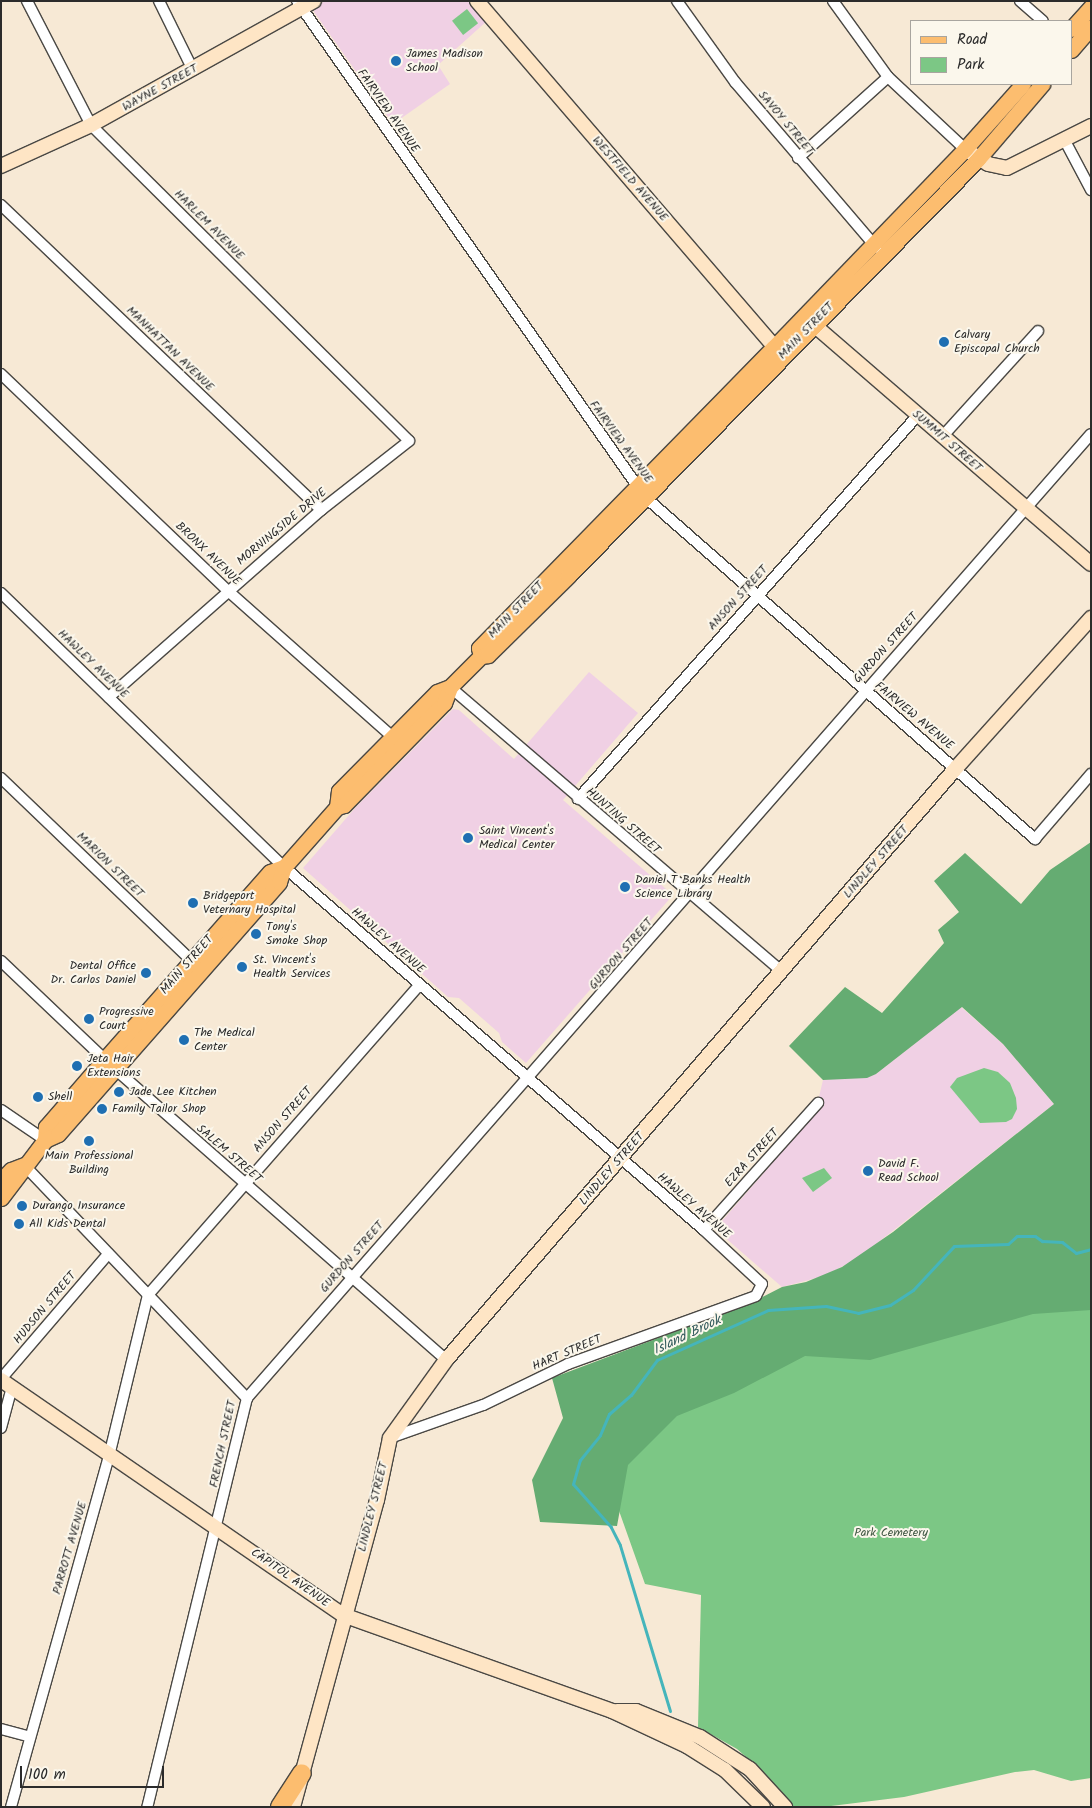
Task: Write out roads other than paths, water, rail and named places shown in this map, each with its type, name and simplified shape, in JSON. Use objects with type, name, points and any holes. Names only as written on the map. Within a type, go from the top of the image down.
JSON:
[{"type":"highway","points":[[280,1807],[302,1773]]},
{"type":"main road","name":"WAYNE STREET","points":[[1,166],[91,125],[193,70],[299,5],[314,1]]},
{"type":"main road","name":"WESTFIELD AVENUE","points":[[478,1],[778,352]]},
{"type":"main road","points":[[1072,28],[1091,6]]},
{"type":"main road","points":[[1072,47],[1091,27]]},
{"type":"main road","name":"MAIN STREET","points":[[878,249],[1022,85]]},
{"type":"main road","name":"MAIN STREET","points":[[1,1198],[19,1178],[24,1165],[45,1140],[58,1134],[110,1064],[196,965],[279,882],[284,867],[337,807],[339,791],[397,741],[437,692],[450,687],[480,656],[479,648],[563,571],[878,249],[978,159],[1041,85]]},
{"type":"main road","points":[[965,149],[978,159],[1007,168],[1091,126]]},
{"type":"main road","name":"SUMMIT STREET","points":[[808,320],[1025,510],[1091,564]]},
{"type":"main road","name":"LINDLEY STREET","points":[[293,1807],[377,1500],[390,1438],[446,1360],[956,768],[1091,618]]},
{"type":"main road","name":"MAIN STREET","points":[[1,1180],[11,1170],[24,1165]]},
{"type":"main road","name":"CAPITOL AVENUE","points":[[5,1382],[110,1452],[344,1615],[612,1711],[687,1746],[725,1770],[763,1807]]},
{"type":"main road","name":"CAPITOL AVENUE","points":[[612,1711],[636,1711],[700,1737],[750,1768],[785,1807]]},
{"type":"street","name":"HARLEM AVENUE","points":[[26,1],[91,125],[409,441]]},
{"type":"street","points":[[159,1],[193,70]]},
{"type":"street","name":"SAVOY STREET","points":[[678,1],[735,82],[798,158],[878,249]]},
{"type":"street","points":[[833,1],[888,77],[965,149]]},
{"type":"street","points":[[1020,1],[1042,20]]},
{"type":"street","name":"FAIRVIEW AVENUE","points":[[299,5],[640,492],[864,691],[956,768],[1035,839],[1091,774]]},
{"type":"street","points":[[798,158],[888,77]]},
{"type":"street","points":[[1064,139],[1091,190]]},
{"type":"street","name":"MANHATTAN AVENUE","points":[[1,205],[321,510]]},
{"type":"street","points":[[942,436],[1038,331]]},
{"type":"street","name":"BRONX AVENUE","points":[[1,374],[227,590],[397,741]]},
{"type":"street","name":"ANSON STREET","points":[[578,799],[918,415]]},
{"type":"street","name":"GURDON STREET","points":[[247,1398],[352,1276],[690,895],[864,691],[1091,434]]},
{"type":"street","name":"MORNINGSIDE DRIVE","points":[[109,697],[227,590],[321,510],[409,441]]},
{"type":"street","name":"HAWLEY AVENUE","points":[[1,593],[284,867],[704,1230],[762,1284],[756,1296]]},
{"type":"street","name":"HUNTING STREET","points":[[450,687],[781,972]]},
{"type":"street","name":"MARION STREET","points":[[1,778],[196,965]]},
{"type":"street","name":"SALEM STREET","points":[[1,961],[110,1064],[446,1360]]},
{"type":"street","name":"ANSON STREET","points":[[148,1295],[243,1183],[419,985]]},
{"type":"street","name":"EZRA STREET","points":[[704,1230],[818,1103]]},
{"type":"street","points":[[1,1110],[45,1140]]},
{"type":"street","name":"FRENCH STREET","points":[[24,1165],[247,1398],[218,1528],[147,1807]]},
{"type":"street","name":"HUDSON STREET","points":[[5,1382],[108,1254]]},
{"type":"street","name":"PARROTT AVENUE","points":[[11,1807],[110,1452],[148,1295]]},
{"type":"street","name":"HART STREET","points":[[390,1438],[483,1405],[568,1364],[756,1296]]},
{"type":"street","points":[[1,1426],[5,1382]]},
{"type":"street","points":[[1,1729],[30,1737]]},
{"type":"waterway","name":"Island Brook","points":[[670,1711],[620,1545],[611,1527],[573,1484],[580,1460],[600,1435],[609,1414],[631,1395],[657,1360],[768,1310],[826,1306],[858,1313],[890,1305],[913,1290],[954,1246],[1008,1244],[1017,1236],[1035,1236],[1042,1241],[1062,1242],[1076,1253],[1091,1249]]},
{"type":"place","name":"James Madison School","points":[[396,61]]},
{"type":"place","name":"Calvary Episcopal Church","points":[[944,342]]},
{"type":"place","name":"Saint Vincent's Medical Center","points":[[468,838]]},
{"type":"place","name":"Daniel T Banks Health Science Library","points":[[625,887]]},
{"type":"place","name":"Bridgeport Veternary Hospital","points":[[193,903]]},
{"type":"place","name":"Tony's Smoke Shop","points":[[256,934]]},
{"type":"place","name":"St. Vincent's Health Services","points":[[242,967]]},
{"type":"place","name":"Dental Office Dr. Carlos Daniel","points":[[146,973]]},
{"type":"place","name":"Progressive Court","points":[[89,1019]]},
{"type":"place","name":"The Medical Center","points":[[184,1040]]},
{"type":"place","name":"Jeta Hair Extensions","points":[[77,1066]]},
{"type":"place","name":"Jade Lee Kitchen","points":[[119,1092]]},
{"type":"place","name":"Shell","points":[[38,1097]]},
{"type":"place","name":"Family Tailor Shop","points":[[102,1109]]},
{"type":"place","name":"Main Professional Building","points":[[89,1141]]},
{"type":"place","name":"David F. Read School","points":[[868,1171]]},
{"type":"place","name":"Durango Insurance","points":[[22,1206]]},
{"type":"place","name":"All Kids Dental","points":[[19,1224]]},
{"type":"park label","name":"Park Cemetery","points":[[891,1533]]}]
